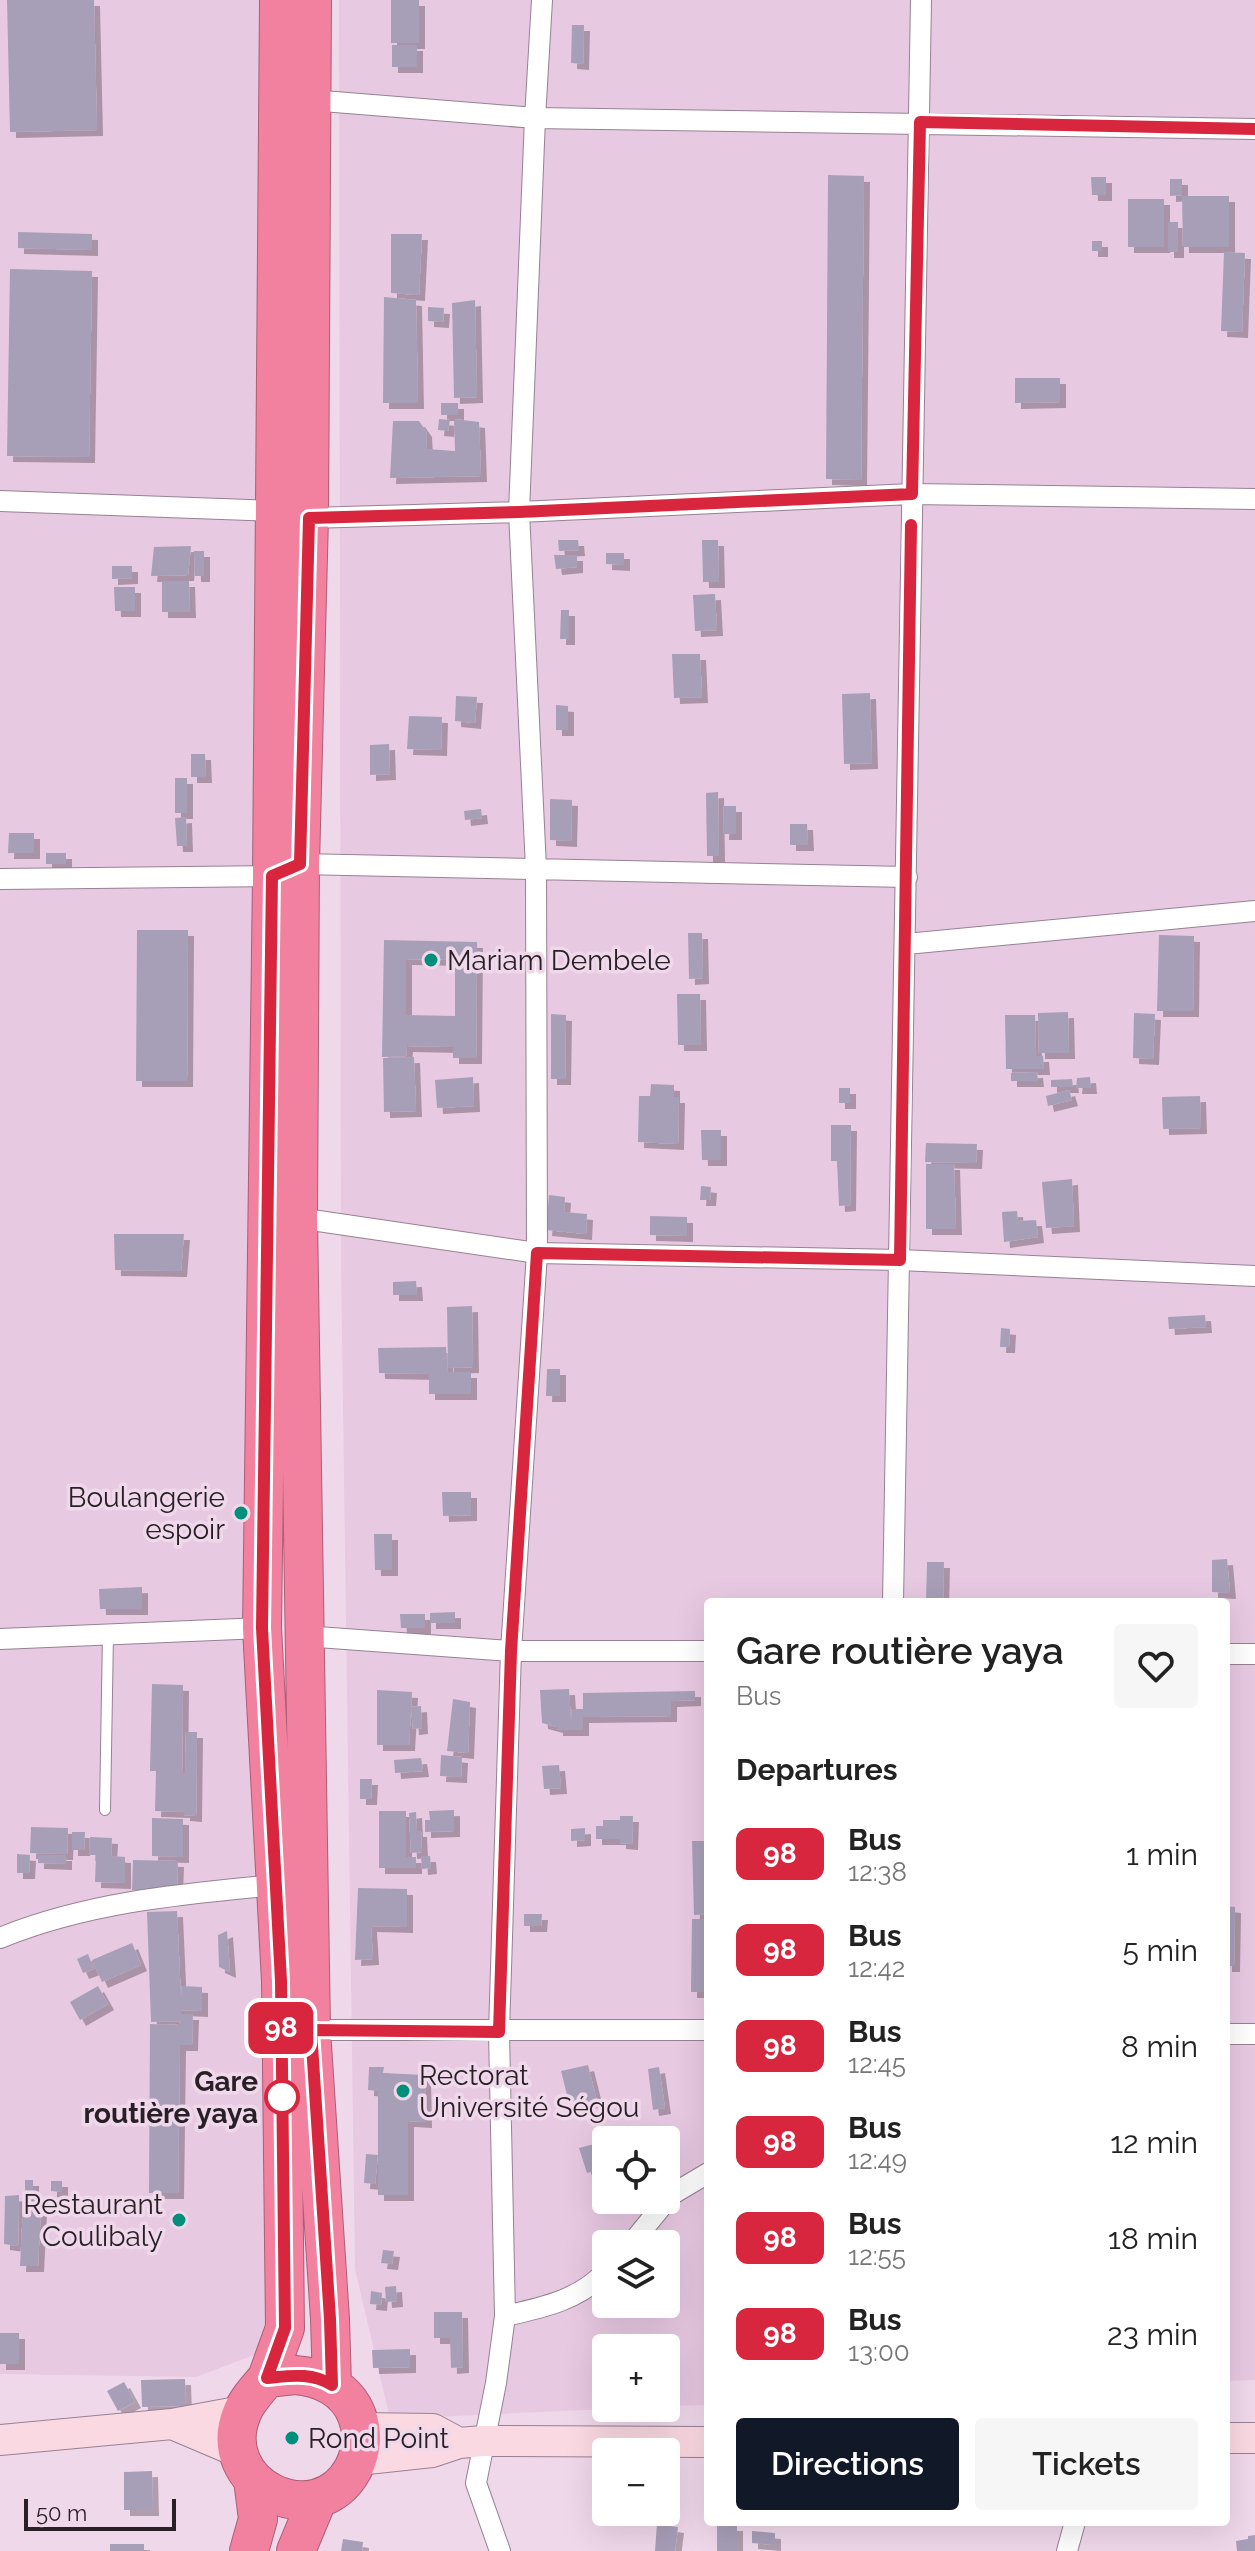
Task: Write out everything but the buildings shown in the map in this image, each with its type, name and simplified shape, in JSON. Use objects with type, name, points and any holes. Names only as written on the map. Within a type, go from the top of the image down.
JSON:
[{"type":"highway","points":[[279,0],[291,514]]},
{"type":"highway","points":[[249,2551],[258,2519],[236,2431],[242,2411],[267,2378],[285,2328],[281,1981],[262,1628],[286,870],[291,514],[312,0]]},
{"type":"highway","points":[[286,870],[298,1218],[311,2030],[332,2385]]},
{"type":"highway","points":[[245,2466],[272,2494],[294,2500],[318,2498],[335,2489],[349,2476],[359,2444],[353,2407],[332,2385],[314,2377],[295,2375],[267,2378]]},
{"type":"highway","points":[[296,2551],[318,2498]]},
{"type":"street","points":[[500,2551],[476,2483],[471,2442],[496,2383],[505,2316],[499,2032],[511,1651],[537,1253],[536,868],[519,512],[542,0]]},
{"type":"street","points":[[893,1598],[921,0]]},
{"type":"street","points":[[310,100],[535,118],[1255,129]]},
{"type":"street","points":[[0,501],[291,514],[519,512],[912,494],[1255,499]]},
{"type":"street","points":[[0,879],[286,870],[536,868],[907,877]]},
{"type":"street","points":[[906,944],[1255,911]]},
{"type":"street","points":[[298,1218],[537,1253],[900,1260],[1255,1276]]},
{"type":"street","points":[[0,1639],[262,1628]]},
{"type":"street","points":[[304,1636],[511,1651],[704,1651]]},
{"type":"street","points":[[1230,1654],[1255,1654]]},
{"type":"street","points":[[0,1938],[30,1926],[125,1902],[276,1885]]},
{"type":"street","points":[[311,2030],[704,2030]]},
{"type":"street","points":[[1230,2034],[1255,2034]]},
{"type":"street","points":[[642,2230],[671,2195],[704,2175]]},
{"type":"street","points":[[505,2316],[550,2307],[592,2285]]},
{"type":"street","points":[[0,2440],[172,2424],[242,2411]]},
{"type":"street","points":[[172,2424],[245,2466]]},
{"type":"street","points":[[1230,2438],[1255,2438]]},
{"type":"street","points":[[359,2444],[432,2452],[471,2442],[704,2442]]},
{"type":"street","points":[[1067,2551],[1074,2526]]},
{"type":"lane","points":[[105,1810],[108,1634]]},
{"type":"shaded area","points":[[0,0],[282,0],[270,2349],[196,2377],[0,2374]]},
{"type":"shaded area","points":[[339,0],[1255,0],[1255,2380],[1230,2381],[1230,1598],[704,1598],[704,2405],[680,2406],[680,2334],[592,2334],[592,2410],[390,2419],[355,2269],[341,1264]]},
{"type":"bus line","name":"98","points":[[911,525],[900,1260],[537,1253],[511,1651],[499,2032],[311,2030],[332,2385],[314,2377],[295,2375],[267,2378],[285,2328],[281,1981],[262,1628],[272,876],[300,864],[309,518],[912,494],[920,122],[1255,129]]},
{"type":"place","name":"Mariam Dembele","points":[[431,960]]},
{"type":"place","name":"Boulangerie espoir","points":[[241,1513]]},
{"type":"place","name":"Rectorat Université Ségou","points":[[403,2091]]},
{"type":"place","name":"Gare routière yaya","points":[[282,2097]]},
{"type":"place","name":"Restaurant Coulibaly","points":[[179,2220]]},
{"type":"place","name":"Rond Point","points":[[292,2438]]}]
